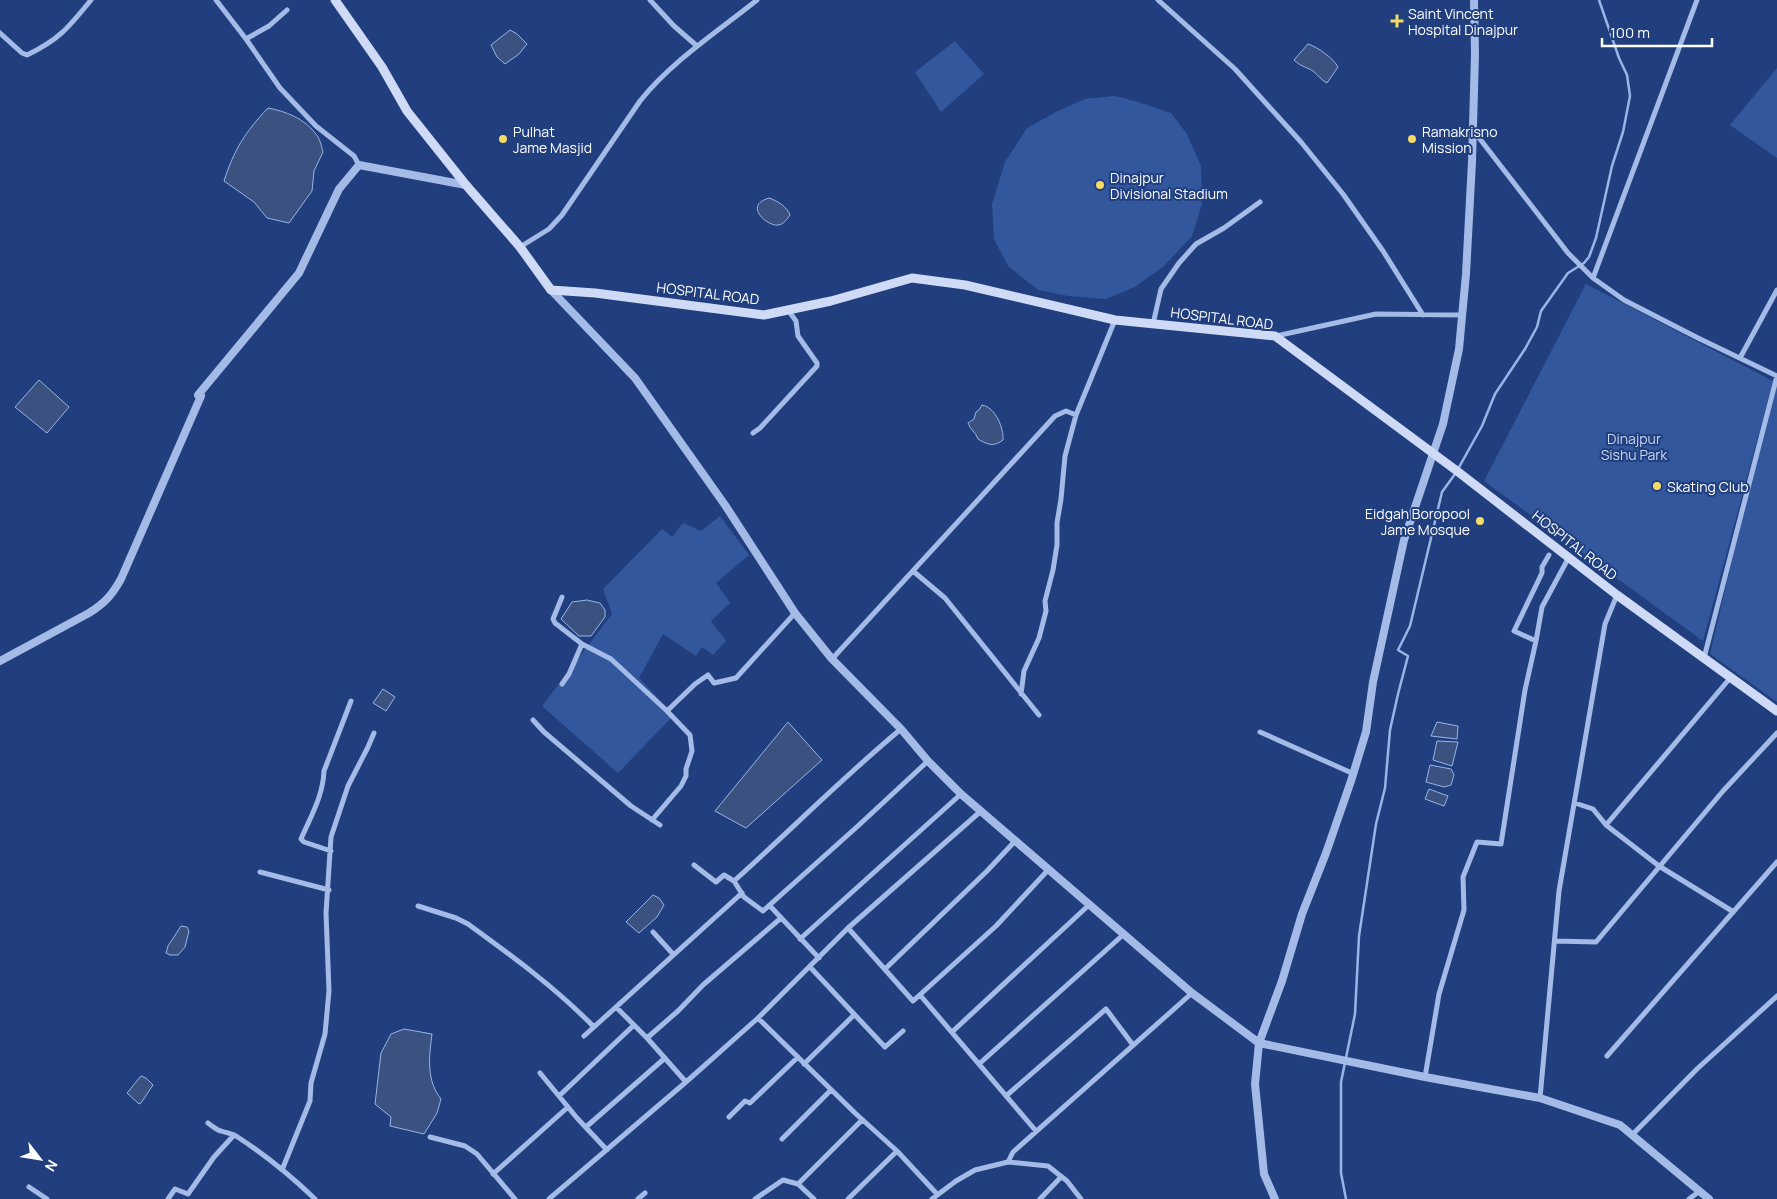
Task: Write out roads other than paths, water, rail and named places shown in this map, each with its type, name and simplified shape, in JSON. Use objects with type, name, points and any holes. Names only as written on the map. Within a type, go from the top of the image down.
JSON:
[{"type":"main road","points":[[335,0],[382,67],[407,111],[466,185],[520,247],[551,290]]},
{"type":"main road","name":"HOSPITAL ROAD","points":[[551,290],[595,293],[764,314],[831,301],[912,278],[965,285],[1115,320],[1275,336],[1468,480],[1617,595],[1777,712]]},
{"type":"street","points":[[0,33],[27,55],[46,46],[64,33],[91,0]]},
{"type":"street","points":[[216,0],[280,88],[316,126],[354,156],[359,165]]},
{"type":"street","points":[[650,0],[674,26],[697,46]]},
{"type":"street","points":[[520,247],[549,229],[562,215],[652,86],[697,46],[757,0]]},
{"type":"street","points":[[1158,0],[1234,69],[1301,142],[1344,194],[1423,314]]},
{"type":"street","points":[[1275,1199],[1264,1174],[1255,1084],[1259,1043],[1282,981],[1302,914],[1354,774],[1366,732],[1373,682],[1404,540],[1445,414],[1459,349],[1466,274],[1473,130],[1476,54],[1474,0]]},
{"type":"street","points":[[1593,278],[1697,0]]},
{"type":"street","points":[[246,39],[270,26],[287,10]]},
{"type":"street","points":[[1473,130],[1575,260],[1593,278],[1624,300],[1777,376],[1704,658]]},
{"type":"street","points":[[359,165],[466,185]]},
{"type":"street","points":[[0,661],[89,614],[113,594],[201,396],[198,396],[299,274],[339,189],[359,165]]},
{"type":"street","points":[[1153,324],[1161,289],[1178,263],[1196,244],[1224,228],[1260,202]]},
{"type":"street","points":[[551,290],[635,378],[725,505],[795,613],[832,659],[901,729],[928,761],[961,794],[1192,993],[1259,1043],[1337,1060],[1540,1098],[1620,1125],[1709,1199]]},
{"type":"street","points":[[1740,358],[1777,290]]},
{"type":"street","points":[[753,433],[760,428],[817,366],[817,363],[798,336],[796,321],[788,310]]},
{"type":"street","points":[[1275,336],[1376,314],[1462,315]]},
{"type":"street","points":[[1022,694],[1024,671],[1039,638],[1046,611],[1044,601],[1056,545],[1056,523],[1061,499],[1065,456],[1076,415],[1115,320]]},
{"type":"street","points":[[832,659],[1055,416],[1066,411],[1076,415]]},
{"type":"street","points":[[1536,641],[1514,631],[1542,573],[1542,567],[1549,556]]},
{"type":"street","points":[[1425,1077],[1439,994],[1464,910],[1463,877],[1477,842],[1501,844],[1525,690],[1542,608],[1569,557]]},
{"type":"street","points":[[913,571],[945,598],[1040,715]]},
{"type":"street","points":[[1540,1098],[1559,891],[1605,624],[1617,595]]},
{"type":"street","points":[[562,597],[553,619],[554,623],[582,644],[611,659],[690,734],[692,751],[686,769],[686,776],[681,786],[652,820]]},
{"type":"street","points":[[667,711],[708,676],[714,683],[736,678],[795,613]]},
{"type":"street","points":[[562,684],[569,674],[582,644]]},
{"type":"street","points":[[1606,825],[1731,677]]},
{"type":"street","points":[[331,851],[304,842],[301,839],[319,798],[324,782],[324,771],[351,701]]},
{"type":"street","points":[[533,720],[544,732],[631,806],[660,826]]},
{"type":"street","points":[[734,882],[846,777],[901,729]]},
{"type":"street","points":[[1260,732],[1354,774]]},
{"type":"street","points":[[282,1170],[310,1101],[311,1083],[325,1034],[329,990],[326,913],[332,837],[341,803],[374,733]]},
{"type":"street","points":[[1555,941],[1596,942],[1723,792],[1777,733]]},
{"type":"street","points":[[694,865],[716,882],[724,875],[734,882],[742,894],[763,912],[928,761]]},
{"type":"street","points":[[800,939],[961,794]]},
{"type":"street","points":[[1575,803],[1593,809],[1606,825],[1659,866],[1732,911]]},
{"type":"street","points":[[549,1199],[758,1018],[848,928],[982,811]]},
{"type":"street","points":[[885,969],[987,871],[1016,840]]},
{"type":"street","points":[[1607,1056],[1732,911],[1777,862]]},
{"type":"street","points":[[848,928],[913,1000],[996,926],[1049,868]]},
{"type":"street","points":[[260,872],[329,890]]},
{"type":"street","points":[[584,1036],[742,894]]},
{"type":"street","points":[[952,1032],[1090,904]]},
{"type":"street","points":[[418,906],[456,918],[468,924],[537,977],[576,1009],[594,1027]]},
{"type":"street","points":[[770,906],[819,958]]},
{"type":"street","points":[[647,1038],[678,1011],[703,985],[781,918]]},
{"type":"street","points":[[653,932],[674,954]]},
{"type":"street","points":[[979,1064],[1124,934]]},
{"type":"street","points":[[810,968],[885,1048],[903,1031]]},
{"type":"street","points":[[1008,1162],[1013,1152],[1192,993]]},
{"type":"street","points":[[920,995],[1036,1131]]},
{"type":"street","points":[[1632,1135],[1697,1069],[1777,996]]},
{"type":"street","points":[[616,1006],[686,1082]]},
{"type":"street","points":[[1006,1096],[1106,1009],[1133,1045]]},
{"type":"street","points":[[804,1064],[854,1015]]},
{"type":"street","points":[[758,1018],[862,1120],[897,1151],[937,1194]]},
{"type":"street","points":[[559,1096],[634,1026]]},
{"type":"street","points":[[729,1117],[745,1101],[750,1104],[798,1057]]},
{"type":"street","points":[[586,1127],[665,1058]]},
{"type":"street","points":[[540,1073],[607,1150]]},
{"type":"street","points":[[782,1139],[831,1090]]},
{"type":"street","points":[[493,1174],[568,1107]]},
{"type":"street","points":[[798,1184],[862,1120]]},
{"type":"street","points":[[208,1123],[221,1131],[234,1135],[282,1170],[315,1199]]},
{"type":"street","points":[[168,1199],[175,1189],[188,1194],[214,1157],[234,1135]]},
{"type":"street","points":[[430,1137],[465,1146],[477,1154],[515,1199]]},
{"type":"street","points":[[848,1199],[897,1151]]},
{"type":"street","points":[[932,1199],[975,1170],[1008,1162],[1048,1166],[1067,1181],[1081,1199]]},
{"type":"street","points":[[1040,1199],[1061,1176]]},
{"type":"street","points":[[755,1199],[783,1180],[798,1184],[814,1199]]},
{"type":"street","points":[[29,1186],[47,1199]]},
{"type":"street","points":[[1690,1199],[1700,1191]]},
{"type":"street","points":[[638,1199],[646,1193]]},
{"type":"waterway","points":[[1458,469],[1482,426],[1495,394],[1525,349],[1537,327],[1541,311],[1568,273],[1584,263],[1589,257],[1596,238],[1612,166],[1623,132],[1630,96],[1627,75],[1619,58],[1599,0]]},
{"type":"waterway","points":[[1346,1199],[1341,1173],[1341,1082],[1355,1014],[1359,936],[1376,824],[1385,788],[1390,730],[1408,656],[1398,650],[1410,626],[1442,492],[1455,474]]},
{"type":"place","name":"Saint Vincent Hospital Dinajpur","points":[[1397,21]]},
{"type":"place","name":"Pulhat Jame Masjid","points":[[503,139]]},
{"type":"place","name":"Ramakrisno Mission","points":[[1412,139]]},
{"type":"place","name":"Dinajpur Divisional Stadium","points":[[1100,185]]},
{"type":"place","name":"Skating Club","points":[[1657,486]]},
{"type":"place","name":"Eidgah Boropool Jame Mosque","points":[[1480,521]]},
{"type":"park label","name":"Dinajpur Sishu Park","points":[[1634,446]]}]
